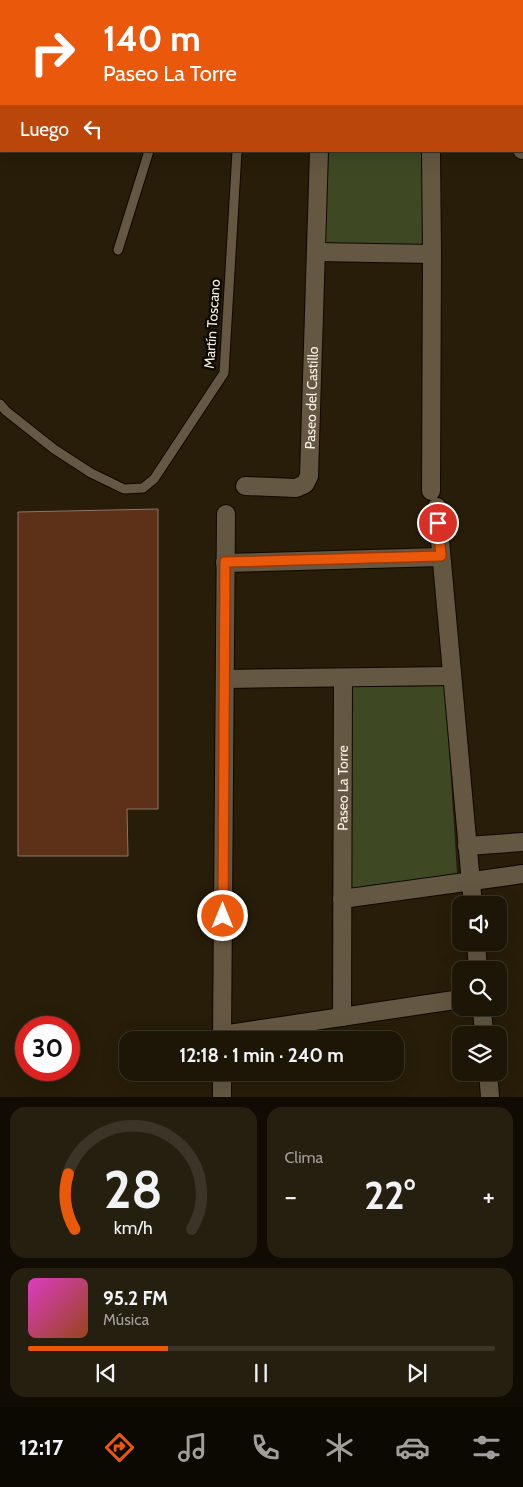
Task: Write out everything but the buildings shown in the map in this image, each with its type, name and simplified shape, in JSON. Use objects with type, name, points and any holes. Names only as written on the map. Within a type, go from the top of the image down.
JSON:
[{"type":"street","name":"Paseo del Castillo","points":[[245,486],[296,488],[305,484],[309,476],[319,152]]},
{"type":"street","points":[[431,152],[434,499],[441,556],[472,896]]},
{"type":"street","points":[[316,252],[432,254]]},
{"type":"street","points":[[222,1031],[226,514]]},
{"type":"street","points":[[225,562],[441,556]]},
{"type":"street","points":[[225,679],[452,676]]},
{"type":"street","name":"Paseo La Torre","points":[[342,1017],[343,678]]},
{"type":"street","points":[[467,846],[523,842]]},
{"type":"street","points":[[342,899],[523,874]]},
{"type":"street","points":[[262,1031],[452,1000]]},
{"type":"street","points":[[222,1081],[222,1097]]},
{"type":"street","points":[[489,1081],[490,1097]]},
{"type":"lane","points":[[118,250],[149,152]]},
{"type":"lane","name":"Martín Toscano","points":[[0,404],[6,411],[54,449],[91,473],[124,489],[143,488],[154,478],[224,373],[237,152]]},
{"type":"green space","points":[[325,152],[423,152],[422,245],[322,243]]},
{"type":"green space","points":[[445,686],[457,873],[344,894],[346,687]]},
{"type":"route","points":[[223,916],[225,562],[441,556],[438,523]]}]
